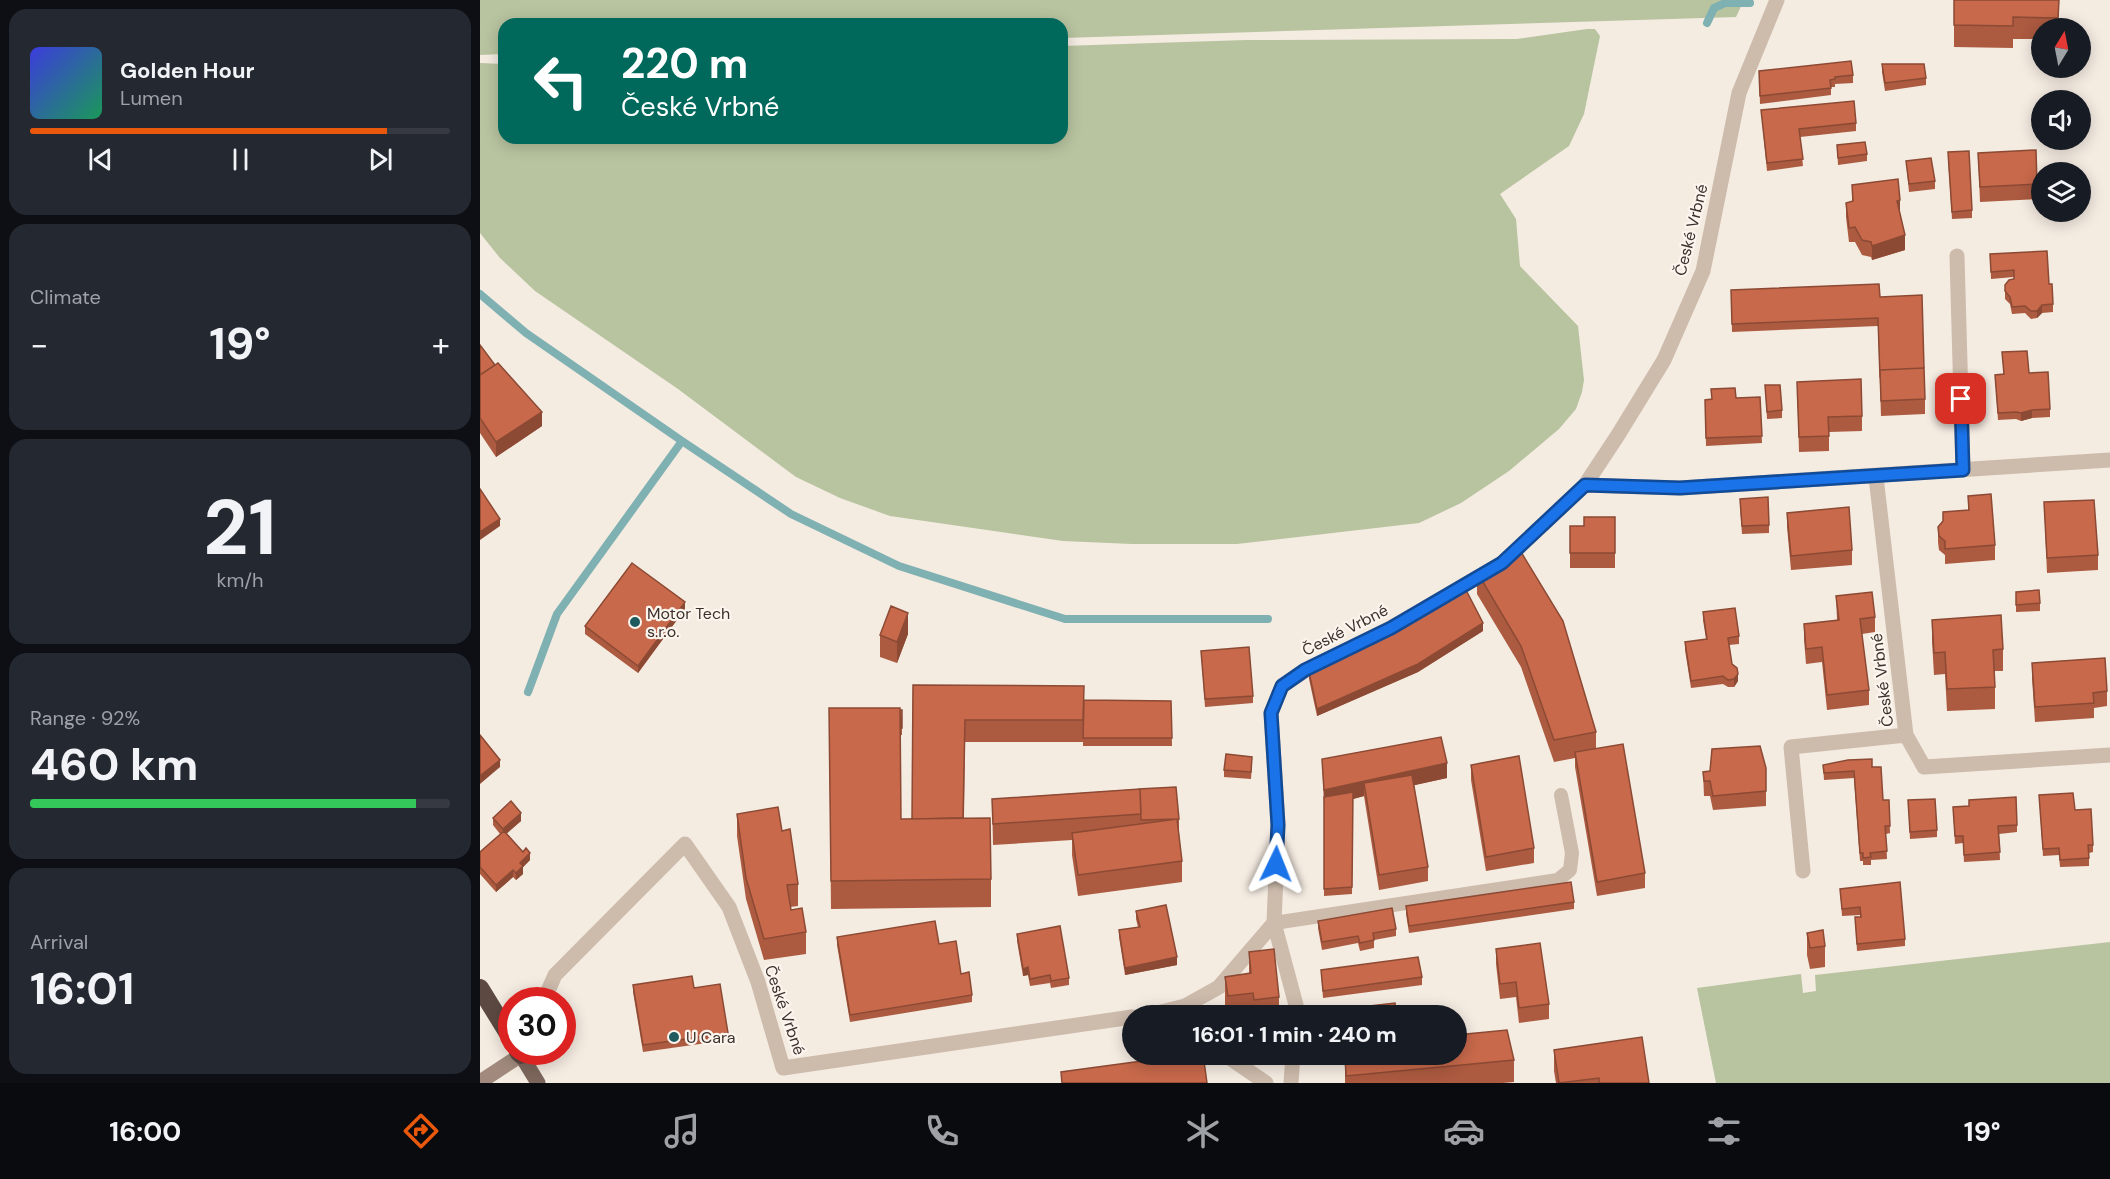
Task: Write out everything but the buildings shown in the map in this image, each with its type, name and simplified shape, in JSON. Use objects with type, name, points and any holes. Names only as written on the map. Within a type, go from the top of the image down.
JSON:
[{"type":"highway","points":[[480,988],[498,1017]]},
{"type":"main road","points":[[527,1065],[538,1083]]},
{"type":"street","name":"České Vrbné","points":[[1296,1005],[1274,923],[1278,825],[1271,713],[1282,686],[1305,670],[1391,628],[1502,563],[1585,485],[1664,360],[1703,271],[1739,93],[1777,0]]},
{"type":"street","points":[[1957,256],[1963,470]]},
{"type":"street","points":[[1585,485],[1680,488],[2110,460]]},
{"type":"street","name":"České Vrbné","points":[[1876,477],[1906,735],[1924,767],[2110,755]]},
{"type":"street","name":"České Vrbné","points":[[1803,871],[1791,747],[1906,735]]},
{"type":"street","name":"České Vrbné","points":[[550,987],[555,975],[685,844],[729,907],[758,982],[783,1068],[1122,1018]]},
{"type":"street","points":[[1187,1005],[1219,987],[1274,923]]},
{"type":"street","points":[[480,1082],[500,1065]]},
{"type":"street","points":[[1240,1065],[1266,1083]]},
{"type":"street","points":[[1291,1083],[1292,1065]]},
{"type":"lane","points":[[1274,923],[1558,880],[1570,870],[1572,854],[1561,795]]},
{"type":"green space","points":[[480,0],[1744,0],[1736,17],[1068,38],[1068,18],[498,18],[498,54],[480,55]]},
{"type":"green space","points":[[1587,29],[1595,29],[1600,36],[1584,114],[1569,146],[1500,194],[1516,219],[1520,266],[1578,326],[1584,380],[1582,392],[1576,409],[1559,429],[1509,471],[1461,503],[1419,523],[1237,544],[1132,544],[1063,541],[890,516],[840,498],[796,477],[678,389],[535,291],[500,258],[480,233],[480,63],[498,64],[498,144],[1068,144],[1068,46],[1246,40],[1517,39]]},
{"type":"green space","points":[[2110,942],[2110,1083],[1716,1083],[1697,988],[1801,974],[1803,993],[1816,991],[1815,975]]},
{"type":"waterway","points":[[1707,23],[1714,8],[1725,3],[1750,3]]},
{"type":"waterway","points":[[480,294],[526,333],[791,514],[899,566],[1065,619],[1268,619]]},
{"type":"waterway","points":[[528,692],[557,614],[682,441]]},
{"type":"place","name":"Motor Tech s.r.o.","points":[[635,622]]},
{"type":"place","name":"U Cara","points":[[674,1037]]},
{"type":"route","points":[[1276,864],[1278,825],[1271,713],[1282,686],[1305,670],[1391,628],[1502,563],[1585,485],[1680,488],[1963,470],[1961,399]]}]
